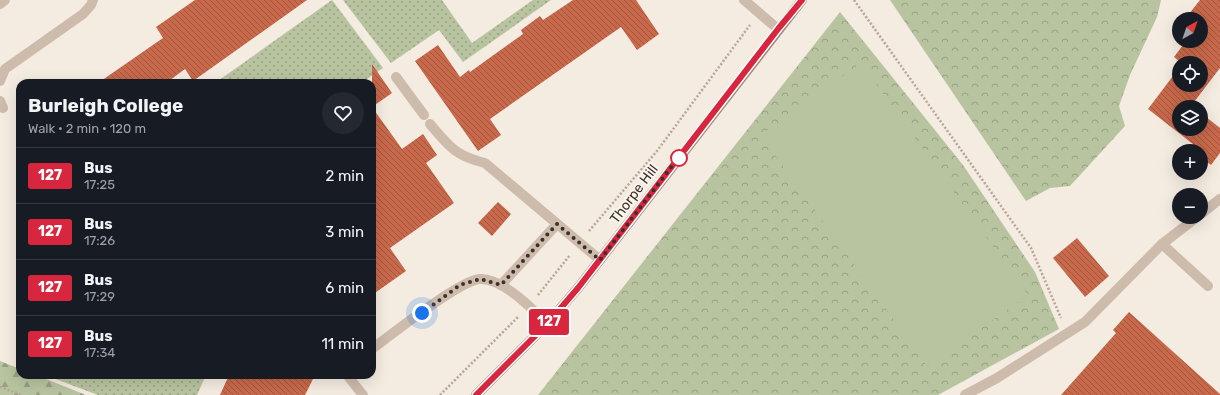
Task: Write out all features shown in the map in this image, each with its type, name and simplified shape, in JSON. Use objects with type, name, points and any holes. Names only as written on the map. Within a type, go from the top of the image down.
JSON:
[{"type":"street","name":"Thorpe Hill","points":[[476,395],[547,324],[600,260],[802,0]]},
{"type":"lane","points":[[0,4],[5,0]]},
{"type":"lane","points":[[0,81],[5,69],[82,14],[91,5],[93,0]]},
{"type":"lane","points":[[744,0],[778,29]]},
{"type":"lane","points":[[396,77],[424,115]]},
{"type":"lane","points":[[430,124],[455,152],[470,160],[485,163],[579,244],[600,260]]},
{"type":"lane","points":[[1208,208],[1220,199]]},
{"type":"lane","points":[[501,285],[557,224]]},
{"type":"lane","points":[[965,395],[1068,334],[1085,322],[1162,244],[1188,224]]},
{"type":"lane","points":[[1162,244],[1208,286]]},
{"type":"lane","points":[[376,346],[460,285],[480,279],[501,285],[530,305],[547,324]]},
{"type":"lane","points":[[350,379],[363,395]]},
{"type":"path","points":[[854,0],[1031,248],[1068,334]]},
{"type":"path","points":[[440,395],[530,305],[657,151],[760,13]]},
{"type":"path","points":[[0,387],[22,395]]},
{"type":"green space","points":[[332,0],[383,68],[367,79],[221,79]]},
{"type":"green space","points":[[343,0],[442,0],[472,43],[533,0],[551,0],[463,62],[439,30],[391,63]]},
{"type":"green space","points":[[890,0],[1161,0],[1157,17],[1130,75],[1119,106],[1125,126],[1070,186],[1050,188],[1026,201]]},
{"type":"green space","points":[[840,12],[963,165],[1035,272],[1059,329],[938,395],[538,395]]},
{"type":"green space","points":[[861,63],[1028,295],[927,366],[761,135]]},
{"type":"green space","points":[[0,361],[16,367],[16,379],[46,379],[86,395],[0,395]]},
{"type":"green space","points":[[56,379],[204,379],[197,395],[98,395]]},
{"type":"building","points":[[195,0],[307,0],[196,79],[192,79],[185,69],[171,79],[104,79],[163,38],[156,27]]},
{"type":"building","points":[[573,0],[636,0],[659,34],[637,50],[621,27],[490,119],[501,135],[478,151],[415,61],[438,45],[460,77],[469,70],[470,72],[523,34],[521,30],[540,16],[543,20]]},
{"type":"building","points":[[1200,0],[1220,0],[1220,68],[1208,84],[1208,56],[1175,56],[1181,48],[1208,48],[1208,12],[1191,12]]},
{"type":"building","points":[[372,64],[392,93],[376,104],[376,79],[372,79]]},
{"type":"building","points":[[1172,77],[1172,92],[1202,92],[1196,100],[1172,100],[1172,128],[1148,109]]},
{"type":"building","points":[[376,113],[402,149],[423,134],[437,155],[426,163],[454,203],[390,248],[406,271],[376,292]]},
{"type":"building","points":[[1208,119],[1220,128],[1220,153],[1211,165],[1208,163],[1208,144],[1193,144],[1183,136],[1208,136]]},
{"type":"building","points":[[498,202],[511,214],[492,236],[478,223]]},
{"type":"building","points":[[1077,238],[1109,276],[1085,297],[1053,258]]},
{"type":"building","points":[[1129,312],[1220,395],[1061,395],[1116,333],[1113,330]]},
{"type":"building","points":[[227,379],[313,379],[305,395],[220,395]]},
{"type":"bus line","name":"127","points":[[476,395],[547,324],[578,288],[802,0]]},
{"type":"route","points":[[422,313],[460,285],[480,279],[501,285],[557,224],[579,244],[600,260],[682,153],[679,158]]}]
